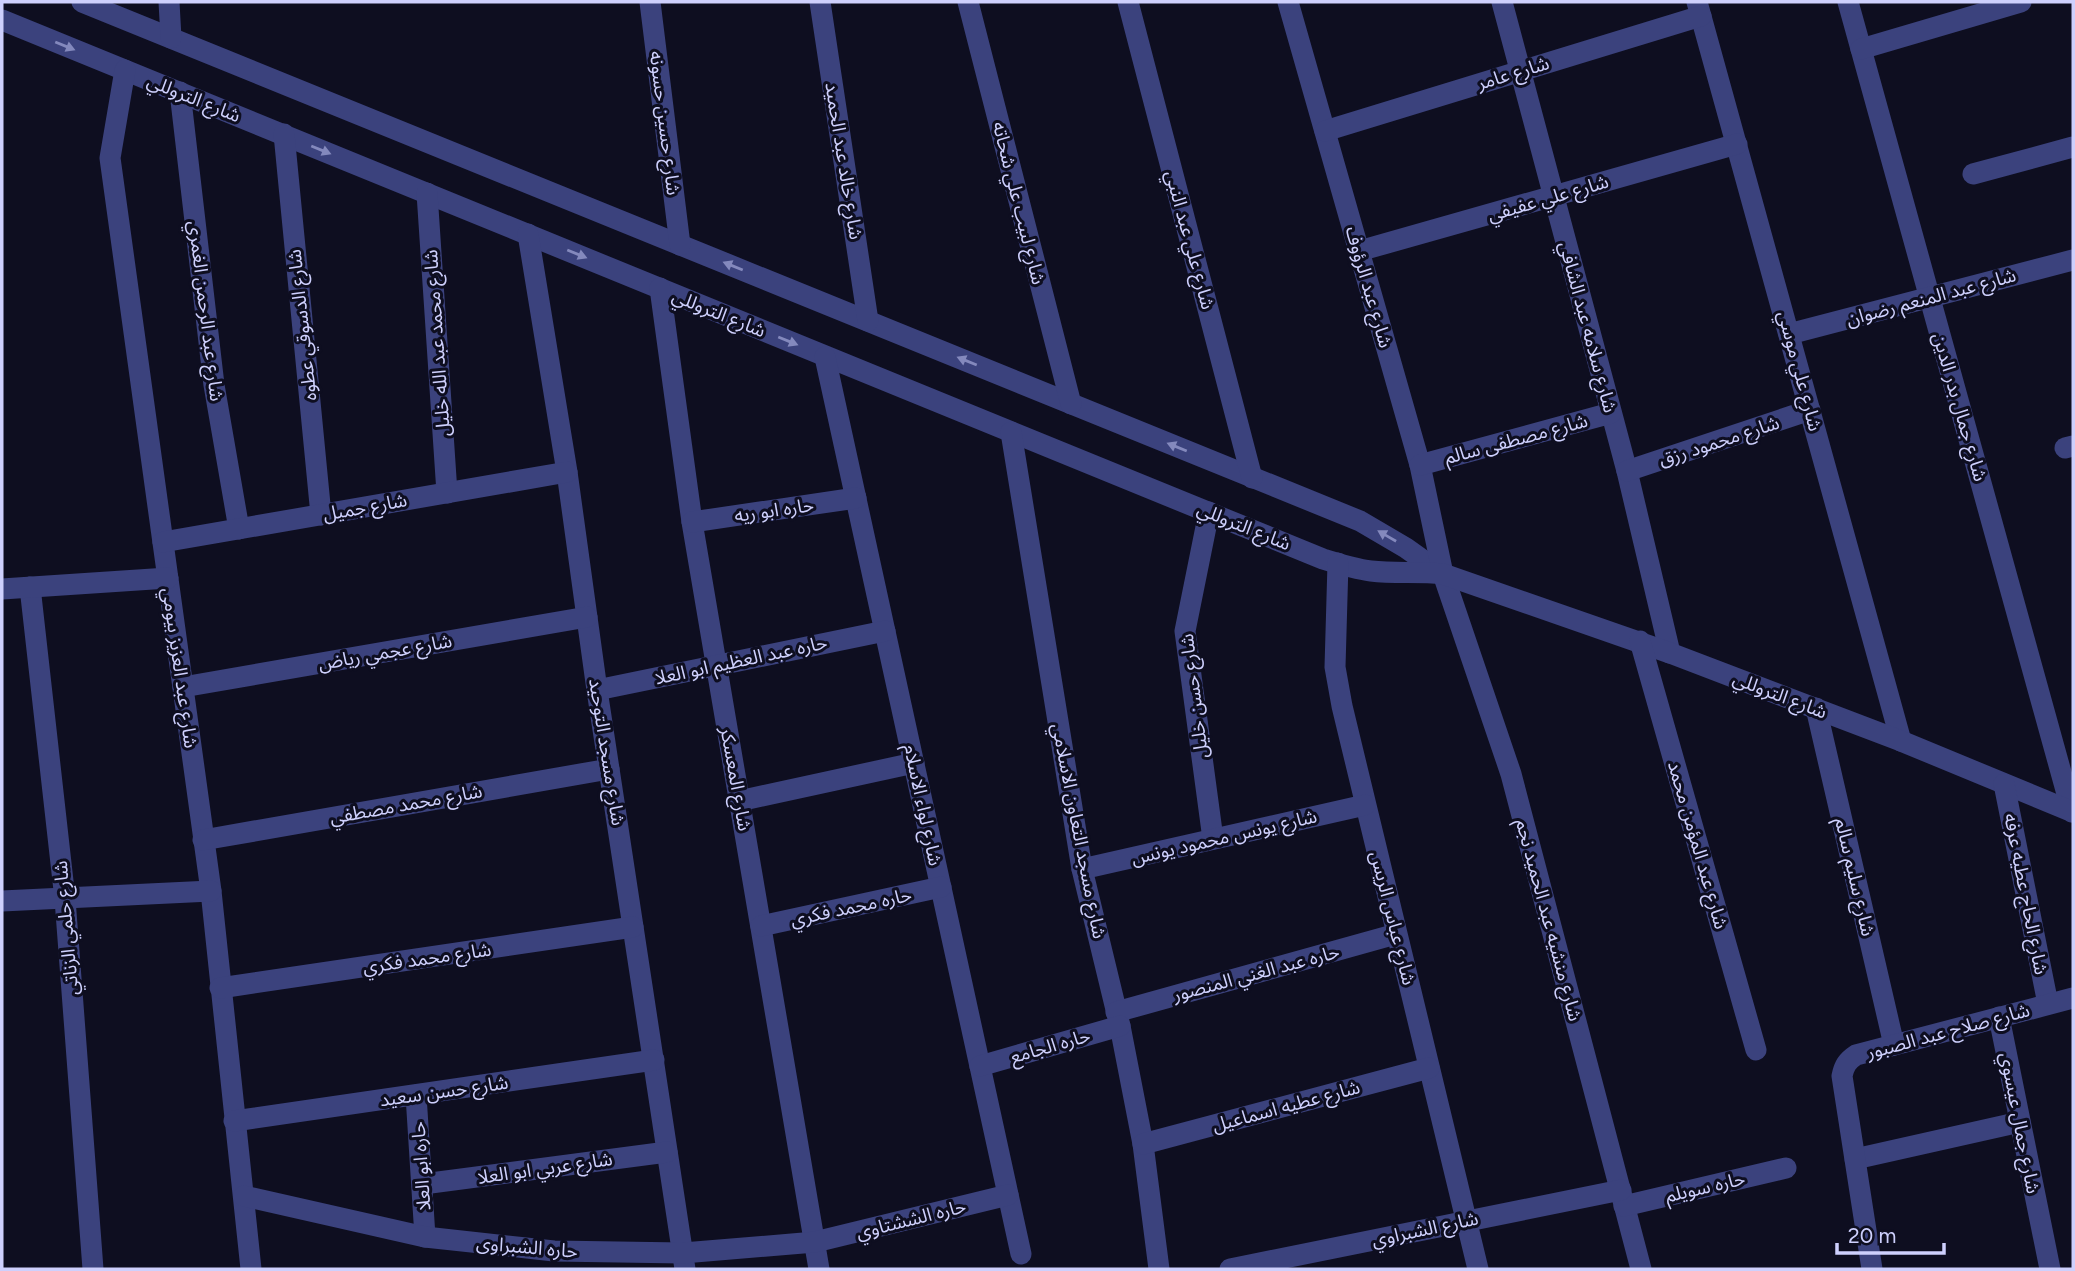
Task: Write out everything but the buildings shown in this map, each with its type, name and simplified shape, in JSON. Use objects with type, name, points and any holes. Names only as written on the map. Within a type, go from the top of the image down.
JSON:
[{"type":"street","name":"شارع التروللي","points":[[82,2],[1360,521],[1443,574]]},
{"type":"street","points":[[169,2],[171,38]]},
{"type":"street","name":"شارع حسين حسونه","points":[[650,2],[680,245]]},
{"type":"street","name":"شارع خالد عبد الحميد","points":[[820,2],[868,321]]},
{"type":"street","name":"شارع لبيب علي شحاته","points":[[968,2],[1071,404]]},
{"type":"street","name":"شارع علي عبد النبي","points":[[1128,2],[1252,478]]},
{"type":"street","name":"شارع عبد الرؤوف","points":[[1288,2],[1420,465],[1443,574]]},
{"type":"street","name":"شارع سلامه عبد الشافي","points":[[1502,2],[1627,471],[1671,653]]},
{"type":"street","name":"شارع جمال بدر الدين","points":[[1848,2],[2073,812]]},
{"type":"street","points":[[1861,49],[2021,2]]},
{"type":"street","name":"شارع عامر","points":[[1325,131],[1521,71],[1699,9]]},
{"type":"street","name":"شارع علي موسي","points":[[1699,9],[1901,741]]},
{"type":"street","name":"شارع التروللي","points":[[2,20],[1338,564],[1372,571],[1422,571],[1443,574],[1640,641],[1901,741],[2073,812]]},
{"type":"street","name":"شارع عبد العزيز بيومي","points":[[125,70],[110,158],[211,891],[251,1269]]},
{"type":"street","name":"شارع عبد الرحمن الغمري","points":[[180,92],[214,385],[239,529]]},
{"type":"street","name":"شارع الدسوقي عطوه","points":[[284,134],[321,515]]},
{"type":"street","name":"شارع علي عفيفي","points":[[1359,251],[1737,144]]},
{"type":"street","points":[[1973,174],[2073,147]]},
{"type":"street","name":"شارع محمد عبد الله خليل","points":[[427,193],[447,493]]},
{"type":"street","name":"شارع مسجد التوحيد","points":[[528,234],[567,472],[597,690],[684,1261]]},
{"type":"street","name":"شارع عبد المنعم رضوان","points":[[1789,334],[2073,260]]},
{"type":"street","name":"شارع المعسكر","points":[[660,288],[692,522],[819,1269]]},
{"type":"street","name":"شارع لواء الاسلام","points":[[825,356],[1021,1254]]},
{"type":"street","name":"شارع محمود رزق","points":[[1627,471],[1810,410]]},
{"type":"street","name":"شارع مصطفى سالم","points":[[1420,465],[1611,413]]},
{"type":"street","name":"شارع مسجد التعاون الاسلامي","points":[[1011,432],[1082,869],[1118,1019],[1143,1144],[1159,1269]]},
{"type":"street","name":"شارع جميل","points":[[163,542],[567,472]]},
{"type":"street","name":"حاره ابو ريه","points":[[692,522],[856,498]]},
{"type":"street","name":"شارع حسن خليل","points":[[1209,512],[1185,631],[1213,839]]},
{"type":"street","name":"شارع عباس الريس","points":[[1338,564],[1335,667],[1342,706],[1478,1269]]},
{"type":"street","name":"شارع منشيه عبد الحميد نجم","points":[[1443,574],[1511,774],[1641,1269]]},
{"type":"street","points":[[2,589],[168,578]]},
{"type":"street","name":"شارع حلمي الزناتي","points":[[30,587],[65,899],[93,1269]]},
{"type":"street","name":"شارع عجمي رياض","points":[[183,687],[587,617]]},
{"type":"street","name":"حاره عبد العظيم ابو العلا","points":[[597,690],[885,631]]},
{"type":"street","name":"شارع عبد المؤمن محمد","points":[[1640,641],[1756,1050]]},
{"type":"street","name":"شارع سليم سالم","points":[[1816,708],[1894,1045]]},
{"type":"street","points":[[739,801],[914,763]]},
{"type":"street","name":"شارع محمد مصطفي","points":[[204,840],[609,769]]},
{"type":"street","name":"شارع الحاج عطيه عرفه","points":[[2004,784],[2049,1004]]},
{"type":"street","name":"شارع يونس محمود يونس","points":[[1082,869],[1365,805]]},
{"type":"street","name":"حاره محمد فكري","points":[[761,926],[941,887]]},
{"type":"street","points":[[2,901],[211,891]]},
{"type":"street","name":"شارع محمد فكري","points":[[220,988],[633,927]]},
{"type":"street","name":"حاره عبد الغني المنصور","points":[[1118,1019],[1396,934]]},
{"type":"street","name":"شارع صلاح عبد الصبور","points":[[1855,1159],[1842,1076],[1843,1068],[1849,1060],[1856,1055],[2073,998]]},
{"type":"street","name":"شارع جمال عيسوي","points":[[1999,1017],[2050,1269]]},
{"type":"street","name":"حاره الجامع","points":[[980,1066],[1118,1019]]},
{"type":"street","name":"شارع حسن سعيد","points":[[234,1121],[654,1060]]},
{"type":"street","name":"شارع عطيه اسماعيل","points":[[1143,1144],[1429,1068]]},
{"type":"street","name":"حاره ابو العلا","points":[[416,1095],[425,1237]]},
{"type":"street","points":[[1872,1269],[1855,1159],[2021,1122]]},
{"type":"street","name":"شارع عربي ابو العلا","points":[[423,1184],[667,1152]]},
{"type":"street","name":"حاره سويلم","points":[[1623,1198],[1786,1168]]},
{"type":"street","name":"حاره الششتاوي","points":[[815,1242],[1008,1195]]},
{"type":"street","name":"حاره الشبراوى","points":[[244,1196],[425,1237],[554,1251],[684,1261],[815,1242]]},
{"type":"street","name":"شارع الشبراوي","points":[[1230,1269],[1466,1221],[1623,1198]]}]
